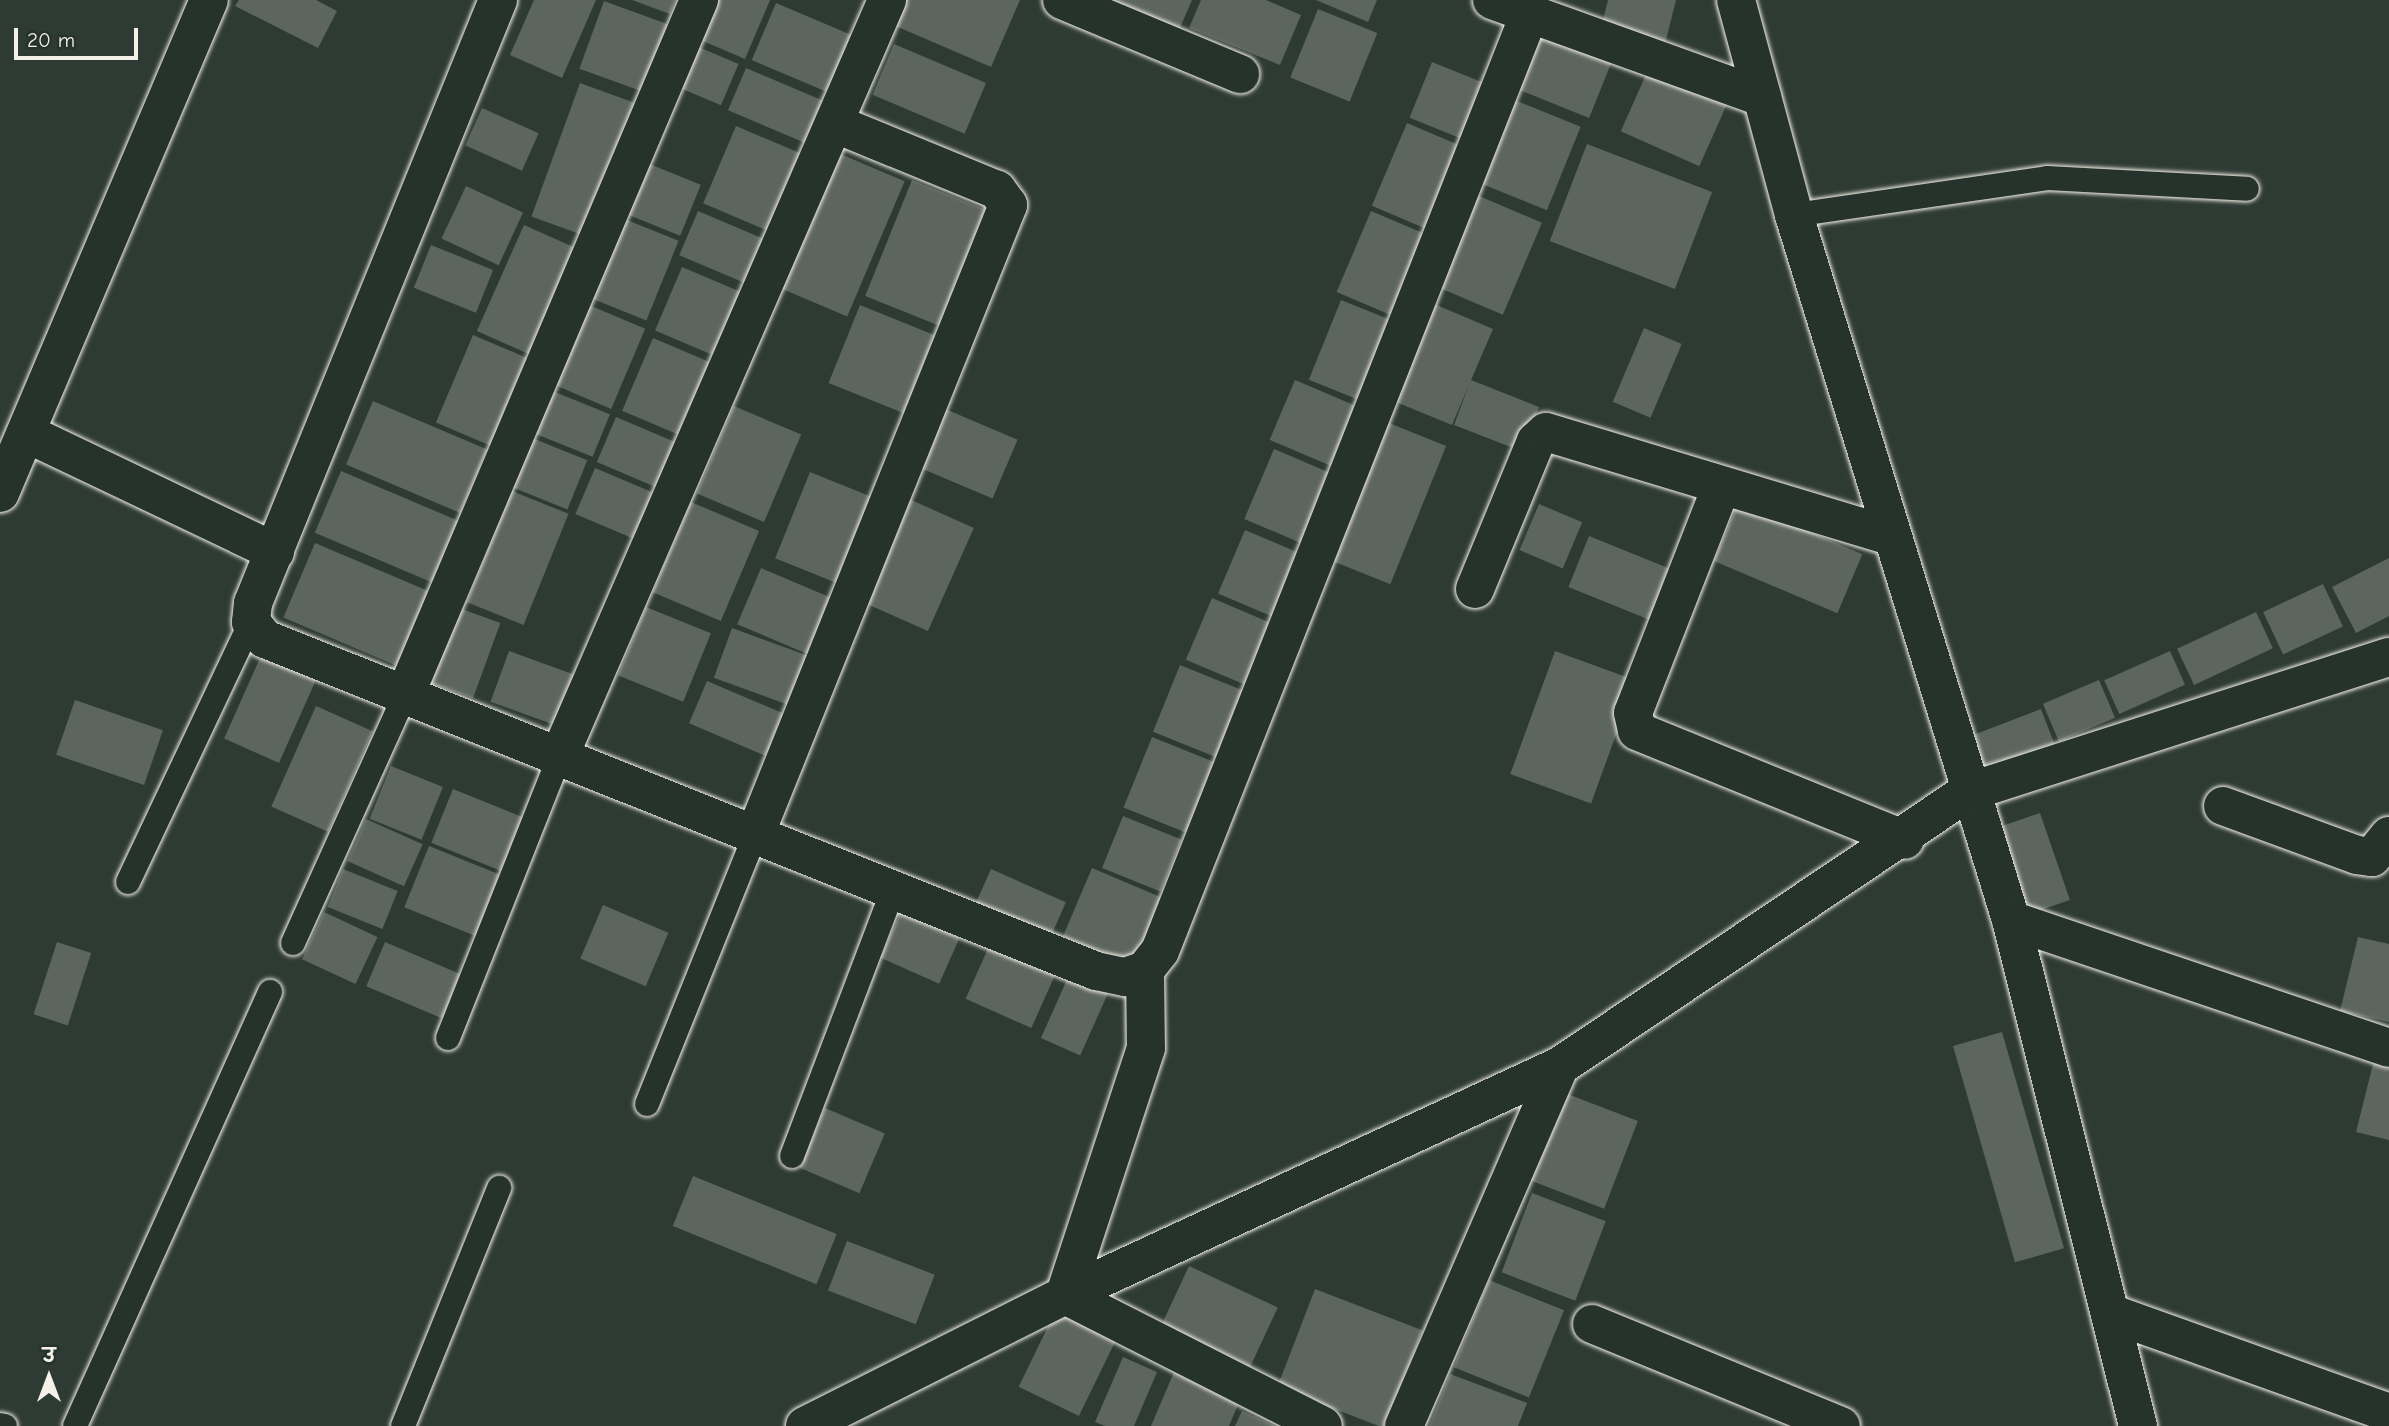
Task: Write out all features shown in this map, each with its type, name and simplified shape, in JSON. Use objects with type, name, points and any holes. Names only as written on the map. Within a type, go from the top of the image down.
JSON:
[{"type":"street","points":[[0,493],[209,0]]},
{"type":"street","points":[[499,0],[275,552],[251,622],[265,639],[1096,971],[1125,977],[1145,970],[1160,951],[1529,15]]},
{"type":"street","points":[[405,695],[698,0]]},
{"type":"street","points":[[559,757],[887,0]]},
{"type":"street","points":[[1062,0],[1240,74]]},
{"type":"street","points":[[1492,0],[1762,97]]},
{"type":"street","points":[[1736,0],[1794,215],[1968,792],[2011,920],[2138,1426]]},
{"type":"street","points":[[755,835],[1008,205],[997,190],[834,123]]},
{"type":"street","points":[[1475,589],[1536,441],[1546,432],[1720,490],[1891,537]]},
{"type":"street","points":[[26,433],[275,552]]},
{"type":"street","points":[[1720,490],[1633,713],[1637,731],[1905,839]]},
{"type":"street","points":[[805,1426],[1065,1296],[1560,1066],[1905,839],[1968,792],[2389,657]]},
{"type":"street","points":[[2223,806],[2357,855],[2372,857],[2389,836]]},
{"type":"street","points":[[2011,920],[2389,1048]]},
{"type":"street","points":[[1065,1296],[1146,1048],[1145,970]]},
{"type":"street","points":[[1404,1426],[1560,1066]]},
{"type":"street","points":[[1065,1296],[1323,1426]]},
{"type":"street","points":[[2110,1313],[2389,1413]]},
{"type":"street","points":[[1592,1324],[1841,1426]]},
{"type":"lane","points":[[1794,215],[2047,178],[2247,189]]},
{"type":"lane","points":[[128,882],[251,622]]},
{"type":"lane","points":[[293,943],[405,695]]},
{"type":"lane","points":[[448,1038],[559,757]]},
{"type":"lane","points":[[647,1104],[755,835]]},
{"type":"lane","points":[[792,1156],[893,890]]},
{"type":"lane","points":[[75,1426],[271,992]]},
{"type":"lane","points":[[403,1426],[499,1188]]},
{"type":"building","points":[[239,0],[316,0],[337,11],[318,48],[235,6]]},
{"type":"building","points":[[534,0],[596,0],[562,78],[510,55]]},
{"type":"building","points":[[632,0],[675,0],[670,14]]},
{"type":"building","points":[[704,0],[770,0],[745,59],[689,35]]},
{"type":"building","points":[[901,0],[1020,0],[991,67],[891,24]]},
{"type":"building","points":[[1108,0],[1192,0],[1179,30]]},
{"type":"building","points":[[1201,0],[1266,0],[1301,15],[1280,65],[1189,28]]},
{"type":"building","points":[[1316,0],[1377,0],[1368,22]]},
{"type":"building","points":[[1608,0],[1676,0],[1665,44],[1601,28]]},
{"type":"building","points":[[604,1],[677,28],[653,95],[579,69]]},
{"type":"building","points":[[776,3],[851,35],[827,92],[752,60]]},
{"type":"building","points":[[1318,9],[1377,33],[1350,102],[1290,78]]},
{"type":"building","points":[[1532,27],[1613,60],[1589,118],[1508,85]]},
{"type":"building","points":[[687,42],[739,64],[721,105],[669,83]]},
{"type":"building","points":[[894,44],[986,83],[965,134],[873,95]]},
{"type":"building","points":[[1432,62],[1489,85],[1466,140],[1410,118]]},
{"type":"building","points":[[746,68],[828,103],[810,145],[728,110]]},
{"type":"building","points":[[1648,70],[1727,105],[1699,166],[1621,131]]},
{"type":"building","points":[[580,83],[642,106],[593,239],[531,216]]},
{"type":"building","points":[[1512,99],[1581,127],[1547,210],[1478,182]]},
{"type":"building","points":[[482,108],[539,133],[522,171],[465,145]]},
{"type":"building","points":[[1407,123],[1469,149],[1434,232],[1372,206]]},
{"type":"building","points":[[736,126],[813,159],[781,236],[703,203]]},
{"type":"building","points":[[1587,144],[1712,192],[1675,289],[1550,241]]},
{"type":"building","points":[[831,150],[905,181],[847,317],[774,285]]},
{"type":"building","points":[[647,163],[701,185],[680,236],[626,214]]},
{"type":"building","points":[[912,180],[990,211],[943,327],[865,296]]},
{"type":"building","points":[[466,186],[523,213],[499,265],[441,239]]},
{"type":"building","points":[[1472,193],[1542,223],[1503,315],[1433,285]]},
{"type":"building","points":[[698,211],[771,242],[752,286],[679,255]]},
{"type":"building","points":[[1371,211],[1435,238],[1400,319],[1337,292]]},
{"type":"building","points":[[622,218],[679,241],[646,321],[590,298]]},
{"type":"building","points":[[524,225],[582,251],[535,357],[477,331]]},
{"type":"building","points":[[431,245],[493,270],[476,313],[414,288]]},
{"type":"building","points":[[682,267],[756,298],[729,362],[655,331]]},
{"type":"building","points":[[1341,300],[1399,324],[1367,403],[1309,380]]},
{"type":"building","points":[[1432,303],[1493,329],[1471,380],[1539,407],[1521,451],[1454,425],[1469,385],[1452,425],[1391,400]]},
{"type":"building","points":[[589,305],[645,329],[611,409],[555,385]]},
{"type":"building","points":[[860,305],[936,336],[905,414],[829,383]]},
{"type":"building","points":[[1644,328],[1682,344],[1650,418],[1613,402]]},
{"type":"building","points":[[473,335],[537,362],[499,449],[436,422]]},
{"type":"building","points":[[653,338],[725,368],[694,441],[622,411]]},
{"type":"building","points":[[1295,380],[1361,408],[1336,468],[1270,440]]},
{"type":"building","points":[[545,388],[610,414],[593,457],[528,431]]},
{"type":"building","points":[[373,401],[487,449],[460,513],[346,465]]},
{"type":"building","points":[[734,406],[801,435],[764,522],[697,493]]},
{"type":"building","points":[[943,408],[1018,440],[993,499],[918,467]]},
{"type":"building","points":[[616,417],[687,447],[668,492],[597,462]]},
{"type":"building","points":[[1384,421],[1446,446],[1390,584],[1328,559]]},
{"type":"building","points":[[527,436],[587,460],[567,509],[507,485]]},
{"type":"building","points":[[1274,449],[1336,475],[1306,545],[1244,519]]},
{"type":"building","points":[[595,468],[668,499],[648,545],[575,514]]},
{"type":"building","points":[[341,471],[464,523],[438,585],[315,533]]},
{"type":"building","points":[[810,472],[887,503],[852,589],[775,558]]},
{"type":"building","points":[[512,491],[569,514],[524,625],[467,602]]},
{"type":"building","points":[[909,499],[974,528],[928,631],[863,602]]},
{"type":"building","points":[[691,502],[759,531],[721,621],[653,592]]},
{"type":"building","points":[[1739,502],[1862,554],[1837,613],[1714,561]]},
{"type":"building","points":[[1539,504],[1582,522],[1563,568],[1519,550]]},
{"type":"building","points":[[1245,530],[1307,556],[1280,620],[1218,594]]},
{"type":"building","points":[[1589,536],[1676,571],[1656,622],[1568,587]]},
{"type":"building","points":[[315,543],[437,595],[405,669],[283,618]]},
{"type":"building","points":[[2389,558],[2389,616],[2356,633],[2332,587]]},
{"type":"building","points":[[761,568],[836,600],[813,656],[737,624]]},
{"type":"building","points":[[2323,584],[2343,627],[2283,654],[2263,612]]},
{"type":"building","points":[[1212,598],[1274,624],[1247,686],[1186,660]]},
{"type":"building","points":[[646,607],[711,633],[683,702],[618,676]]},
{"type":"building","points":[[459,608],[500,623],[473,698],[432,683]]},
{"type":"building","points":[[2256,612],[2273,648],[2194,685],[2177,649]]},
{"type":"building","points":[[732,628],[813,657],[795,707],[714,678]]},
{"type":"building","points":[[264,649],[319,673],[279,763],[224,739]]},
{"type":"building","points":[[509,651],[581,677],[563,728],[491,702]]},
{"type":"building","points":[[1555,651],[1636,680],[1591,804],[1510,774]]},
{"type":"building","points":[[2170,651],[2185,685],[2119,714],[2104,680]]},
{"type":"building","points":[[1180,665],[1245,691],[1218,758],[1153,732]]},
{"type":"building","points":[[2099,680],[2115,718],[2059,742],[2043,704]]},
{"type":"building","points":[[707,681],[783,713],[765,756],[689,723]]},
{"type":"building","points":[[75,700],[163,730],[144,785],[56,755]]},
{"type":"building","points":[[316,706],[373,731],[328,832],[271,806]]},
{"type":"building","points":[[2041,709],[2055,745],[1981,774],[1967,737]]},
{"type":"building","points":[[1152,737],[1214,762],[1186,833],[1124,807]]},
{"type":"building","points":[[391,766],[443,787],[422,840],[370,819]]},
{"type":"building","points":[[453,789],[533,821],[511,875],[431,843]]},
{"type":"building","points":[[2040,813],[2070,900],[2029,914],[1999,827]]},
{"type":"building","points":[[1123,816],[1181,840],[1160,892],[1102,868]]},
{"type":"building","points":[[366,819],[423,844],[404,886],[347,861]]},
{"type":"building","points":[[429,846],[503,876],[478,937],[404,907]]},
{"type":"building","points":[[1092,868],[1164,898],[1135,967],[1063,936]]},
{"type":"building","points":[[343,869],[398,891],[382,929],[328,907]]},
{"type":"building","points":[[991,869],[1066,902],[1050,939],[975,906]]},
{"type":"building","points":[[603,905],[668,933],[646,986],[580,958]]},
{"type":"building","points":[[324,912],[377,937],[355,984],[302,959]]},
{"type":"building","points":[[901,912],[959,938],[939,984],[881,958]]},
{"type":"building","points":[[2358,937],[2389,944],[2389,1022],[2340,1011]]},
{"type":"building","points":[[57,942],[91,953],[68,1025],[34,1014]]},
{"type":"building","points":[[385,942],[461,974],[443,1019],[366,986]]},
{"type":"building","points":[[990,944],[1056,973],[1031,1028],[966,999]]},
{"type":"building","points":[[1069,975],[1108,992],[1080,1056],[1041,1038]]},
{"type":"building","points":[[2002,1032],[2064,1248],[2015,1262],[1953,1046]]},
{"type":"building","points":[[2375,1056],[2389,1059],[2389,1140],[2356,1132]]},
{"type":"building","points":[[1565,1093],[1638,1121],[1604,1209],[1531,1181]]},
{"type":"building","points":[[825,1108],[885,1133],[859,1193],[800,1168]]},
{"type":"building","points":[[693,1176],[837,1234],[816,1284],[673,1226]]},
{"type":"building","points":[[1532,1193],[1606,1221],[1575,1301],[1502,1272]]},
{"type":"building","points":[[847,1241],[935,1275],[916,1324],[828,1290]]},
{"type":"building","points":[[1189,1266],[1278,1307],[1246,1375],[1157,1334]]},
{"type":"building","points":[[1489,1280],[1564,1310],[1529,1397],[1454,1367]]},
{"type":"building","points":[[1315,1289],[1422,1330],[1386,1426],[1379,1426],[1277,1387]]},
{"type":"building","points":[[1059,1304],[1119,1333],[1079,1416],[1019,1387]]},
{"type":"building","points":[[1123,1357],[1157,1372],[1134,1426],[1105,1426],[1095,1422]]},
{"type":"building","points":[[1174,1372],[1240,1400],[1229,1426],[1151,1426]]},
{"type":"building","points":[[1450,1374],[1527,1403],[1518,1426],[1429,1426]]},
{"type":"building","points":[[1242,1411],[1275,1426],[1235,1426]]}]
